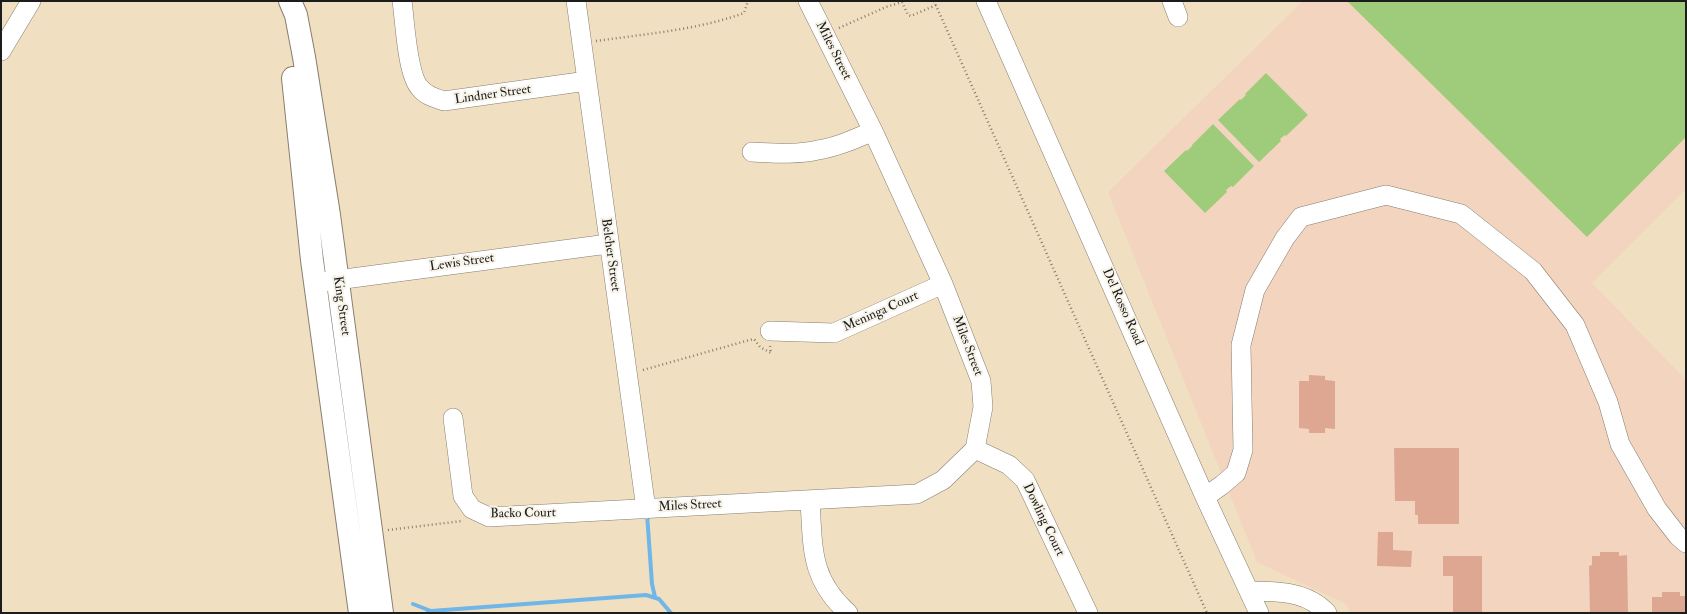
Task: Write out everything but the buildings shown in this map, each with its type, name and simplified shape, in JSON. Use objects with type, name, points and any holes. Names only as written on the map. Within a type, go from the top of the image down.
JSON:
[{"type":"main road","name":"King Street","points":[[289,1],[296,15],[304,57],[338,280],[382,613]]},
{"type":"main road","name":"King Street","points":[[289,1],[286,18],[316,283],[360,613]]},
{"type":"street","points":[[1,51],[31,1]]},
{"type":"street","name":"Lindner Street","points":[[402,1],[412,76],[419,88],[430,97],[444,101],[587,81]]},
{"type":"street","name":"Belcher Street","points":[[576,1],[608,244],[646,508]]},
{"type":"street","name":"Miles Street","points":[[646,508],[810,501],[917,494],[943,480],[974,449],[983,407],[981,381],[943,284],[873,131],[808,1]]},
{"type":"street","name":"Del Rosso Road","points":[[986,1],[1205,497],[1259,613]]},
{"type":"street","points":[[752,152],[789,153],[817,151],[842,144],[873,131]]},
{"type":"street","points":[[1205,497],[1236,473],[1243,450],[1241,345],[1255,290],[1285,238],[1300,217],[1386,195],[1461,214],[1533,271],[1575,325],[1608,402],[1620,444],[1657,509],[1678,536],[1686,543]]},
{"type":"street","name":"Lewis Street","points":[[316,283],[608,244]]},
{"type":"street","name":"Meninga Court","points":[[770,331],[834,333],[943,284]]},
{"type":"street","name":"Backo Court","points":[[453,418],[463,496],[472,508],[489,517],[646,508]]},
{"type":"street","name":"Dowling Court","points":[[974,449],[1009,464],[1025,480],[1088,613]]},
{"type":"street","points":[[810,501],[814,557],[818,573],[832,596],[848,613]]},
{"type":"street","points":[[1248,590],[1279,591],[1290,593],[1309,599],[1327,613]]},
{"type":"path","points":[[595,41],[671,30],[730,18],[744,13],[748,1]]},
{"type":"path","points":[[934,1],[1207,613]]},
{"type":"path","points":[[825,35],[886,7],[902,2],[906,11],[911,16],[936,5]]},
{"type":"path","points":[[626,373],[754,339],[760,347],[771,353],[770,331]]},
{"type":"path","points":[[387,530],[457,521],[464,521],[466,523]]},
{"type":"shaded area","points":[[1303,1],[1686,1],[1686,189],[1592,283],[1686,380],[1686,613],[1350,613],[1346,604],[1257,562],[1108,192]]},
{"type":"green space","points":[[1347,1],[1686,1],[1686,137],[1587,237]]},
{"type":"green space","points":[[1266,73],[1308,115],[1286,136],[1285,135],[1280,139],[1281,141],[1259,162],[1218,120],[1240,99],[1241,100]]},
{"type":"green space","points":[[1213,124],[1254,166],[1233,187],[1231,186],[1226,190],[1227,192],[1205,213],[1164,171],[1186,150],[1187,151]]},
{"type":"waterway","points":[[647,514],[652,584],[655,597]]},
{"type":"waterway","points":[[427,613],[431,611],[646,595],[659,599],[671,613]]},
{"type":"waterway","points":[[413,604],[431,611]]}]
